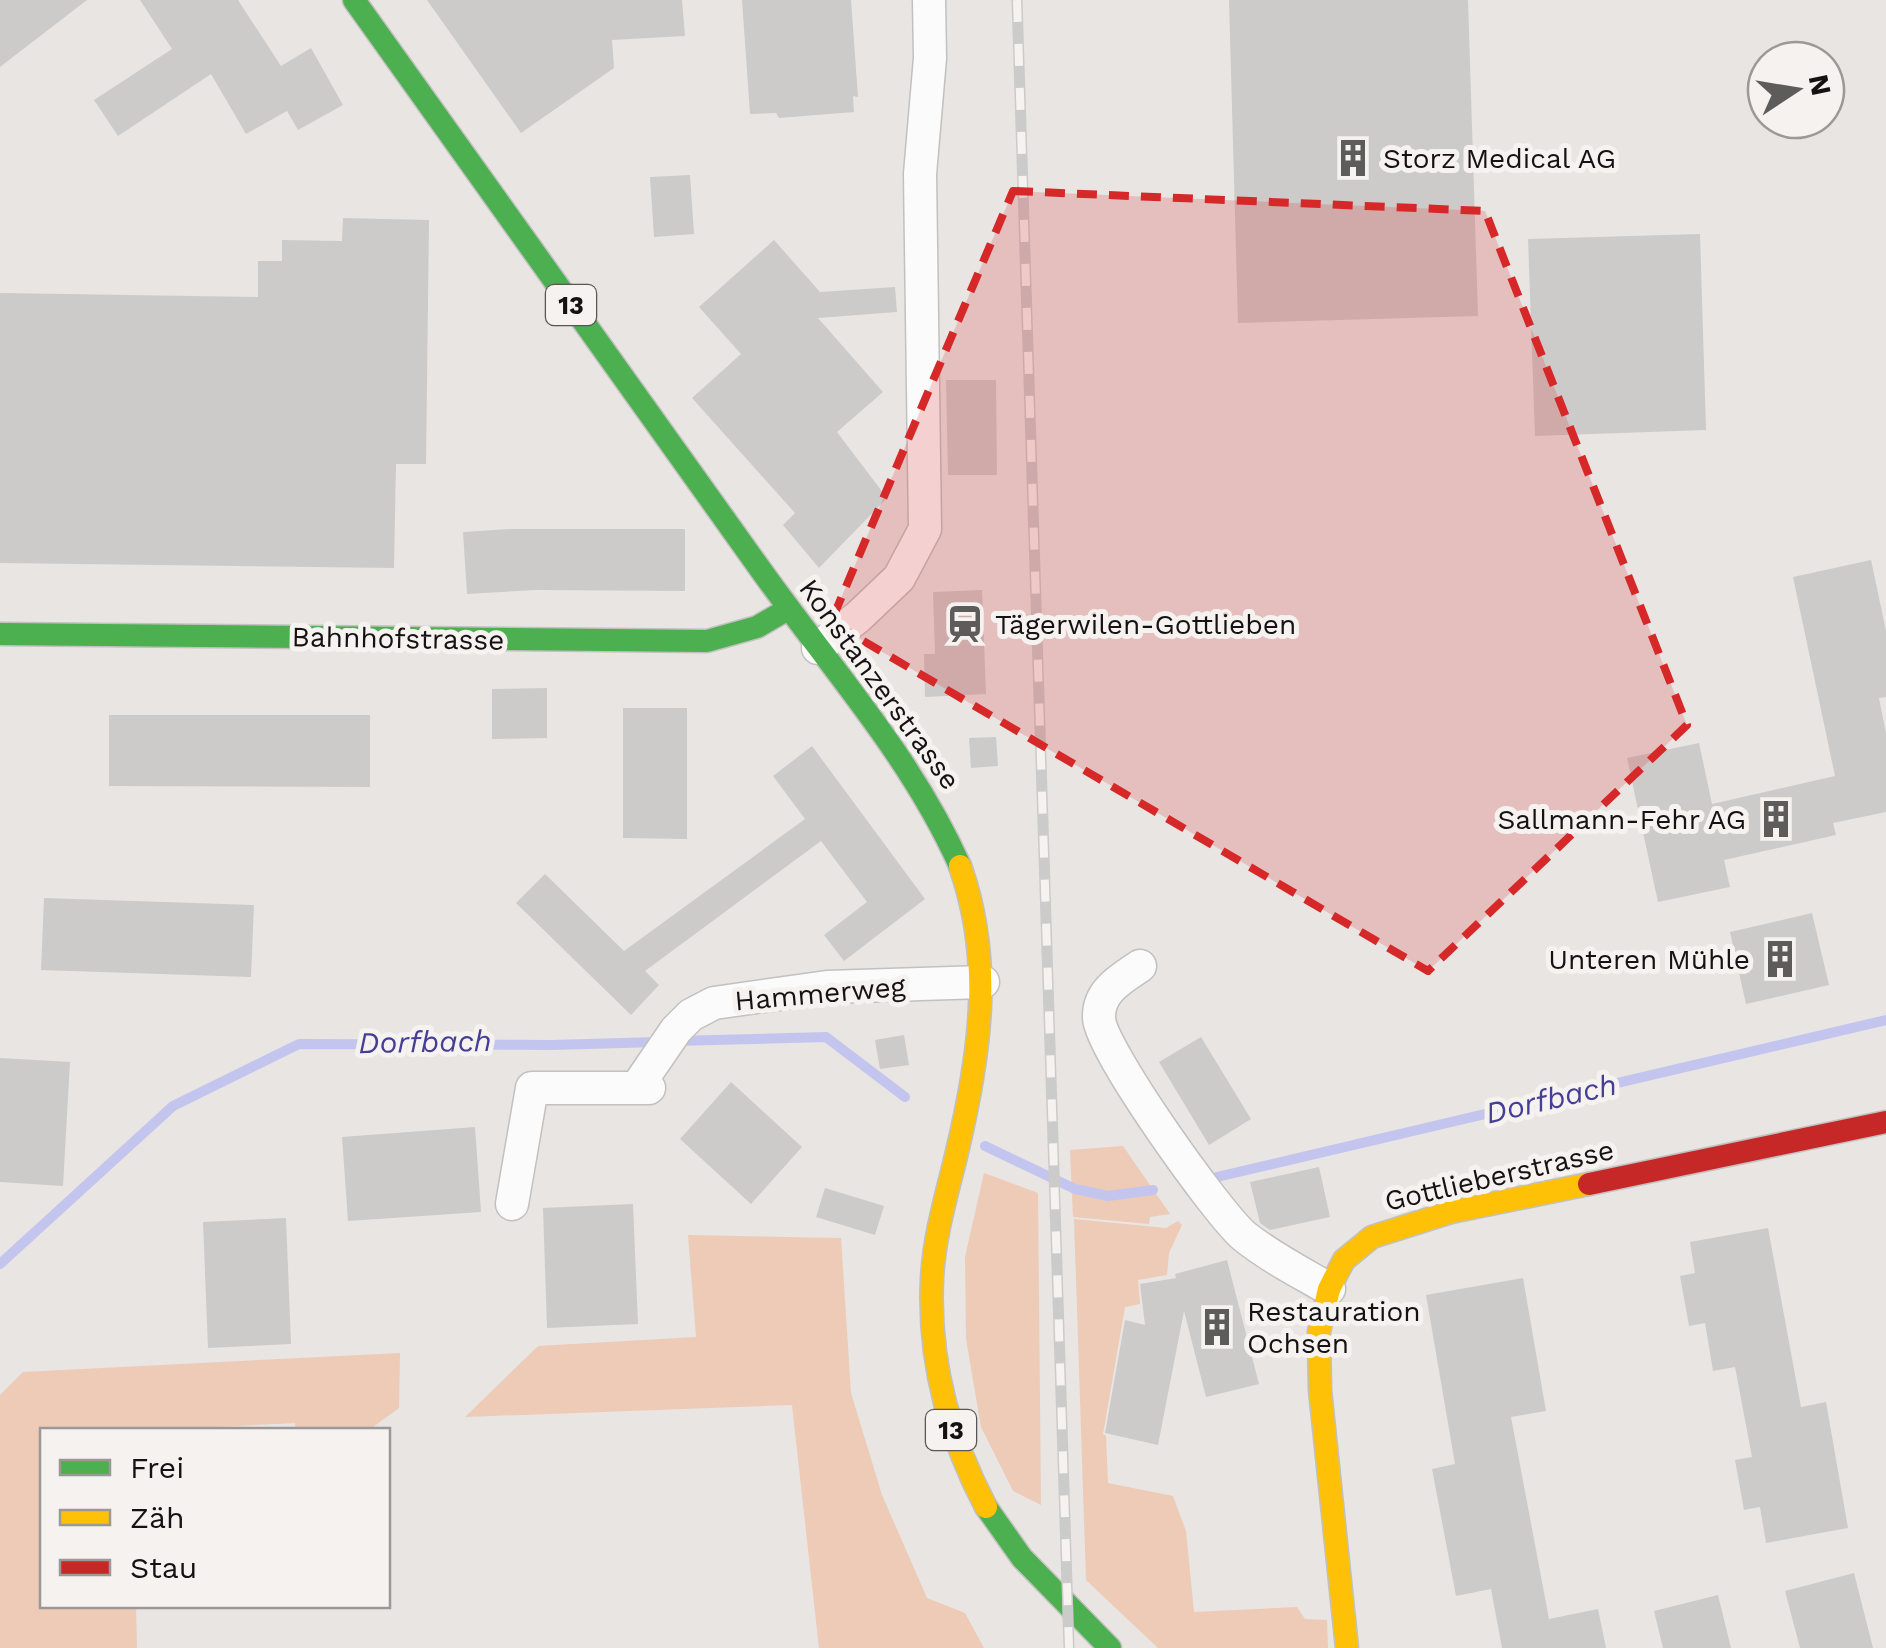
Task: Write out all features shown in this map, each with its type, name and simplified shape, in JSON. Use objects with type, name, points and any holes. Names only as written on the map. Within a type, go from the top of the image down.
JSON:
[{"type":"main road","name":"Konstanzerstrasse","points":[[354,0],[938,814],[968,892],[979,938],[983,982],[982,1030],[937,1236],[932,1348],[942,1402],[957,1451],[981,1499],[1011,1543],[1110,1648]]},
{"type":"main road","name":"Bahnhofstrasse","points":[[0,634],[706,641],[757,627],[788,609]]},
{"type":"main road","name":"Gottlieberstrasse","points":[[1347,1648],[1320,1390],[1319,1332],[1329,1288],[1344,1260],[1372,1237],[1404,1224],[1886,1122]]},
{"type":"street","points":[[818,648],[858,618],[899,578],[925,529],[920,174],[930,58],[929,0]]},
{"type":"street","points":[[1140,966],[1108,988],[1099,1018],[1110,1052],[1211,1200],[1242,1234],[1278,1260],[1329,1288]]},
{"type":"street","name":"Hammerweg","points":[[512,1204],[532,1088],[655,1065],[690,1015],[714,1003],[827,987],[983,982]]},
{"type":"highlighted area","points":[[1013,191],[1485,211],[1687,725],[1428,971],[831,622]]},
{"type":"shaded area","points":[[1123,1146],[1170,1214],[1150,1217],[1149,1224],[1073,1217],[1070,1150]]},
{"type":"shaded area","points":[[984,1173],[1038,1193],[1041,1505],[1013,1491],[981,1427],[966,1339],[965,1257]]},
{"type":"shaded area","points":[[1074,1219],[1166,1228],[1178,1221],[1182,1225],[1169,1253],[1167,1275],[1138,1280],[1140,1304],[1125,1307],[1103,1434],[1108,1483],[1173,1496],[1186,1531],[1194,1612],[1297,1607],[1305,1619],[1327,1620],[1328,1648],[1158,1648],[1086,1580]]},
{"type":"shaded area","points":[[688,1235],[841,1238],[851,1393],[882,1495],[927,1598],[965,1613],[984,1648],[819,1648],[792,1405],[465,1417],[538,1346],[696,1337]]},
{"type":"shaded area","points":[[400,1353],[399,1408],[372,1428],[296,1428],[295,1423],[196,1428],[40,1428],[40,1608],[136,1608],[137,1648],[0,1648],[0,1395],[23,1372]]},
{"type":"building","points":[[0,0],[87,0],[0,67]]},
{"type":"building","points":[[140,0],[238,0],[281,66],[311,48],[343,105],[298,130],[287,111],[246,134],[211,74],[118,136],[94,100],[172,49]]},
{"type":"building","points":[[427,0],[682,0],[685,36],[612,40],[614,68],[521,133]]},
{"type":"building","points":[[742,0],[851,0],[858,97],[853,96],[854,112],[779,118],[776,113],[750,114]]},
{"type":"building","name":"Storz Medical AG","points":[[1229,0],[1468,0],[1478,316],[1238,323]]},
{"type":"building","points":[[690,175],[694,234],[654,237],[650,177]]},
{"type":"building","points":[[343,218],[429,220],[426,464],[396,464],[394,568],[0,563],[0,293],[258,297],[258,261],[282,261],[282,240],[342,241]]},
{"type":"building","name":"Storz Medical AG","points":[[1700,234],[1706,430],[1535,436],[1528,239]]},
{"type":"building","points":[[774,240],[820,292],[895,287],[897,312],[818,318],[883,392],[837,432],[887,498],[819,568],[783,525],[795,513],[692,398],[741,354],[699,307]]},
{"type":"building","points":[[946,380],[996,380],[997,475],[948,475]]},
{"type":"building","points":[[685,529],[685,591],[536,590],[467,594],[463,532]]},
{"type":"building","points":[[1871,560],[1886,631],[1886,697],[1879,698],[1886,733],[1886,812],[1833,823],[1836,835],[1724,860],[1730,887],[1658,902],[1627,758],[1699,743],[1712,804],[1835,776],[1793,577]]},
{"type":"building","points":[[982,590],[986,694],[925,697],[924,654],[935,654],[933,592]]},
{"type":"building","points":[[547,688],[547,738],[492,739],[492,689]]},
{"type":"building","points":[[623,708],[687,708],[687,839],[623,838]]},
{"type":"building","points":[[109,715],[370,715],[370,787],[109,786]]},
{"type":"building","points":[[996,737],[998,766],[971,768],[969,738]]},
{"type":"building","points":[[812,746],[925,899],[844,961],[824,935],[867,902],[821,841],[645,971],[659,985],[631,1015],[516,903],[545,874],[624,951],[805,819],[773,776]]},
{"type":"building","points":[[44,898],[254,905],[251,977],[41,970]]},
{"type":"building","name":"Unteren Mühle","points":[[1812,913],[1829,985],[1746,1004],[1730,932]]},
{"type":"building","points":[[904,1035],[909,1065],[880,1069],[875,1040]]},
{"type":"building","points":[[1201,1037],[1251,1119],[1209,1145],[1159,1062]]},
{"type":"building","points":[[0,1058],[70,1062],[63,1186],[0,1182]]},
{"type":"building","points":[[731,1082],[802,1147],[751,1204],[680,1139]]},
{"type":"building","points":[[475,1127],[481,1212],[348,1221],[342,1137]]},
{"type":"building","points":[[1319,1167],[1330,1217],[1270,1230],[1260,1223],[1250,1182]]},
{"type":"building","points":[[825,1188],[884,1206],[875,1235],[816,1217]]},
{"type":"building","points":[[633,1204],[638,1324],[547,1328],[543,1208]]},
{"type":"building","points":[[286,1218],[291,1344],[208,1348],[203,1222]]},
{"type":"building","points":[[1768,1228],[1801,1407],[1826,1402],[1848,1528],[1766,1543],[1760,1507],[1744,1510],[1735,1460],[1752,1457],[1735,1367],[1713,1371],[1705,1323],[1689,1326],[1680,1276],[1695,1273],[1690,1242]]},
{"type":"building","points":[[1227,1260],[1259,1384],[1206,1397],[1184,1311],[1158,1445],[1105,1433],[1125,1320],[1145,1325],[1140,1284],[1176,1278],[1175,1274]]},
{"type":"building","points":[[1523,1278],[1546,1411],[1511,1417],[1549,1619],[1598,1609],[1606,1648],[1502,1648],[1491,1589],[1456,1596],[1432,1469],[1455,1464],[1426,1295]]},
{"type":"building","points":[[1854,1573],[1873,1648],[1800,1648],[1785,1591]]},
{"type":"building","points":[[1718,1595],[1731,1648],[1663,1648],[1654,1611]]},
{"type":"waterway","name":"Dorfbach","points":[[1217,1177],[1886,1020]]},
{"type":"waterway","name":"Dorfbach","points":[[675,1041],[826,1037],[905,1097]]},
{"type":"waterway","name":"Dorfbach","points":[[0,1264],[173,1106],[299,1044],[658,1042]]},
{"type":"waterway","name":"Dorfbach","points":[[985,1146],[1075,1189],[1108,1196],[1153,1190]]},
{"type":"railway","points":[[1017,0],[1069,1648]]},
{"type":"traffic: fast","points":[[354,0],[758,566],[893,748],[960,866]]},
{"type":"traffic: fast","points":[[0,634],[707,641],[757,627],[788,609]]},
{"type":"traffic: fast","points":[[986,1507],[1022,1558],[1110,1648]]},
{"type":"traffic: slow","points":[[960,866],[977,938],[980,1009],[972,1080],[935,1247],[933,1339],[951,1425],[986,1507]]},
{"type":"traffic: slow","points":[[1347,1648],[1320,1390],[1319,1332],[1329,1289],[1344,1260],[1372,1237],[1451,1212],[1589,1184]]},
{"type":"traffic: jam","points":[[1589,1184],[1886,1122]]},
{"type":"place","name":"Storz Medical AG","points":[[1353,158]]},
{"type":"place","name":"Tägerwilen-Gottlieben","points":[[965,624]]},
{"type":"place","name":"Sallmann-Fehr AG","points":[[1776,819]]},
{"type":"place","name":"Unteren Mühle","points":[[1780,959]]},
{"type":"place","name":"Restauration Ochsen","points":[[1217,1327]]}]
